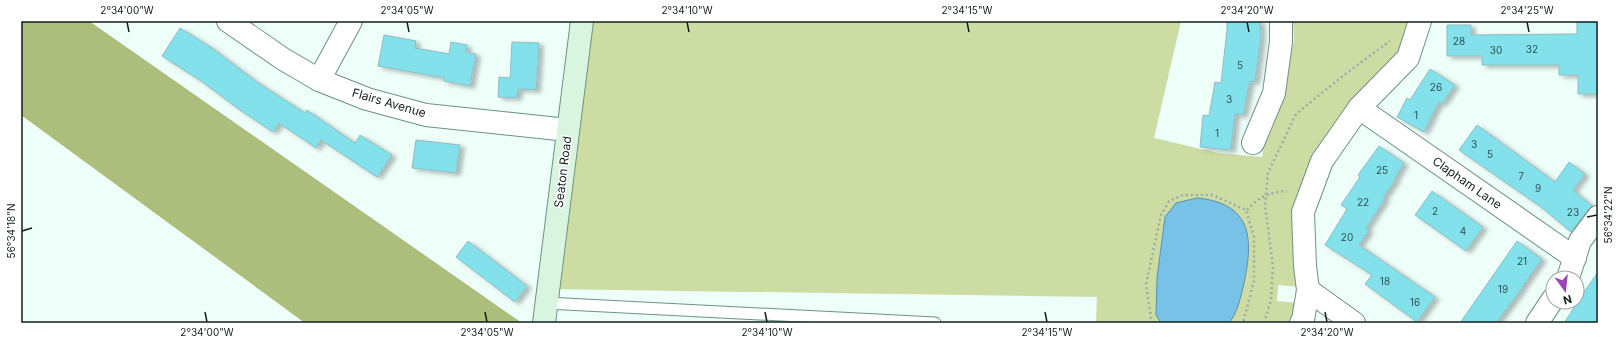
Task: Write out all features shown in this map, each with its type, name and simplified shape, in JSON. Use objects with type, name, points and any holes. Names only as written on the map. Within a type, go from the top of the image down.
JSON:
[{"type":"street","name":"Flairs Avenue","points":[[228,21],[283,59],[319,80],[367,99],[426,115],[568,130]]},
{"type":"street","points":[[319,80],[351,21]]},
{"type":"street","name":"Seaton Road","points":[[545,313],[582,21]]},
{"type":"street","points":[[1253,143],[1274,93],[1281,42],[1281,21]]},
{"type":"street","points":[[1302,323],[1308,290],[1305,266],[1303,212],[1309,194],[1322,161],[1360,108],[1408,58],[1420,21]]},
{"type":"street","name":"Clapham Lane","points":[[1360,108],[1571,268]]},
{"type":"street","points":[[1571,268],[1580,241],[1598,218]]},
{"type":"street","points":[[1308,290],[1354,323]]},
{"type":"street","points":[[1537,323],[1546,310]]},
{"type":"lane","points":[[545,313],[935,323]]},
{"type":"path","points":[[1246,210],[1253,202],[1266,194],[1293,190],[1309,194]]},
{"type":"path","points":[[1154,323],[1151,318],[1146,284],[1161,215],[1170,201],[1183,195],[1213,195],[1246,210],[1254,237],[1254,281],[1243,323]]},
{"type":"green space","points":[[21,21],[89,21],[522,323],[305,323],[21,115]]},
{"type":"green space","points":[[582,21],[1181,21],[1154,138],[1218,153],[1262,157],[1265,141],[1287,76],[1294,40],[1293,21],[1409,21],[1408,42],[1314,160],[1301,287],[1278,285],[1277,301],[1299,303],[1292,323],[1096,323],[1097,297],[548,289]]},
{"type":"water","points":[[1197,198],[1215,201],[1229,207],[1238,215],[1244,225],[1248,237],[1247,266],[1237,309],[1229,323],[1161,323],[1156,315],[1157,278],[1165,217],[1176,203]]},
{"type":"building","points":[[1227,21],[1260,21],[1261,37],[1255,82],[1250,81],[1243,115],[1235,114],[1231,150],[1200,147],[1203,115],[1209,116],[1215,82],[1221,83]]},
{"type":"building","points":[[1577,21],[1598,21],[1598,94],[1578,94],[1578,75],[1559,75],[1559,65],[1482,65],[1482,56],[1447,56],[1447,25],[1471,25],[1471,35],[1577,34]]},
{"type":"building","points":[[180,28],[212,48],[257,82],[305,113],[307,110],[355,143],[360,135],[392,155],[377,177],[321,140],[316,148],[279,123],[273,132],[201,81],[162,56]]},
{"type":"building","points":[[384,35],[416,41],[415,48],[449,54],[451,42],[467,45],[466,52],[476,54],[470,86],[444,81],[444,78],[378,66]]},
{"type":"building","points":[[512,42],[539,43],[536,90],[518,89],[517,98],[498,97],[499,77],[510,78]]},
{"type":"building","points":[[1430,69],[1455,85],[1442,104],[1439,102],[1424,132],[1397,117],[1407,98],[1410,100]]},
{"type":"building","points":[[1477,125],[1555,182],[1569,162],[1585,174],[1573,190],[1592,206],[1571,232],[1541,207],[1459,150]]},
{"type":"building","points":[[416,140],[460,145],[456,173],[412,168]]},
{"type":"building","points":[[1379,146],[1404,163],[1395,178],[1396,179],[1383,198],[1385,199],[1366,228],[1369,230],[1359,245],[1435,297],[1417,322],[1365,284],[1372,275],[1325,245],[1347,209],[1341,205],[1360,177],[1358,175]]},
{"type":"building","points":[[1432,191],[1483,227],[1466,251],[1415,215]]},
{"type":"building","points":[[468,241],[527,286],[515,302],[456,257]]},
{"type":"building","points":[[1517,241],[1542,259],[1523,287],[1496,323],[1460,323]]},
{"type":"building","points":[[1598,272],[1598,323],[1564,323],[1572,310],[1585,310],[1585,291]]}]
